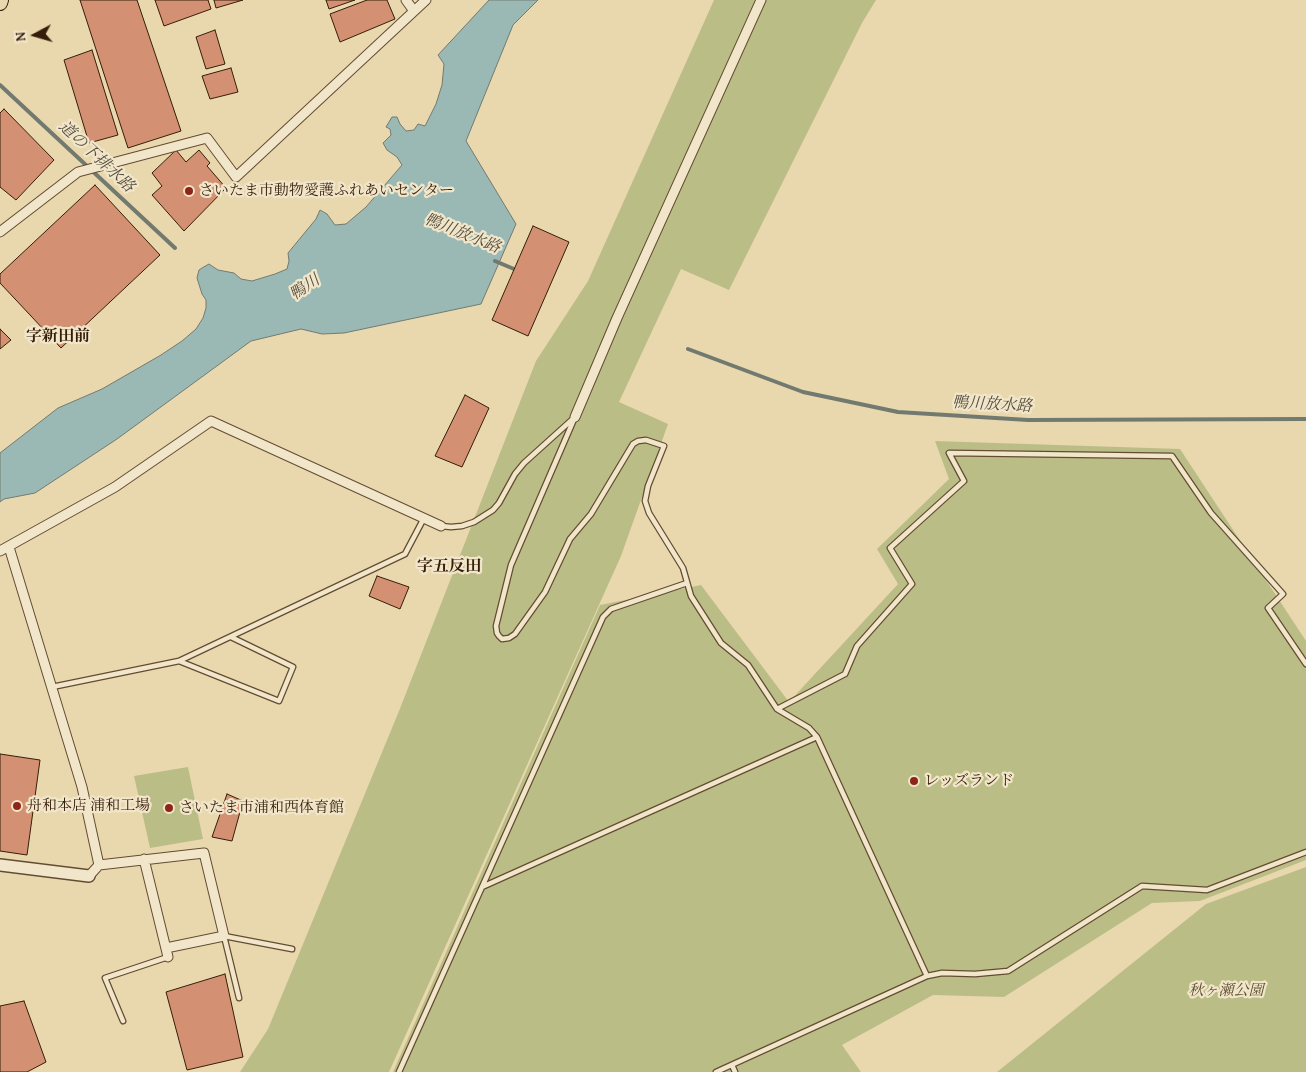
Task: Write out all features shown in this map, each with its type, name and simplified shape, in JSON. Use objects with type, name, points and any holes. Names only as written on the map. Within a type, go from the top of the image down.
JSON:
[{"type":"street","points":[[406,0],[414,11]]},
{"type":"street","points":[[0,232],[78,172],[207,138],[236,177],[426,0]]},
{"type":"street","points":[[575,417],[617,318],[761,0]]},
{"type":"street","points":[[0,551],[115,487],[211,421],[441,526]]},
{"type":"street","points":[[9,547],[82,787],[99,865]]},
{"type":"street","points":[[0,865],[89,876],[99,865],[144,859],[204,853],[224,936],[167,952],[144,859]]},
{"type":"lane","points":[[441,526],[462,526],[487,515],[499,502],[515,474],[524,463],[575,417]]},
{"type":"lane","points":[[575,417],[511,565],[496,626],[497,633],[502,639],[509,638],[515,634],[550,582],[570,540],[591,514],[628,452],[638,441],[646,440],[664,446],[648,486],[645,501],[649,513],[683,568],[691,596],[721,643],[748,665],[778,709],[808,728],[816,737],[927,976]]},
{"type":"lane","points":[[778,709],[845,674],[857,646],[912,584],[890,548],[964,481],[949,453],[1172,456],[1211,513],[1283,594],[1268,608],[1306,664]]},
{"type":"lane","points":[[52,687],[180,661],[405,554],[424,518]]},
{"type":"lane","points":[[399,1072],[603,617],[611,608],[688,583]]},
{"type":"lane","points":[[180,661],[279,701],[293,667],[230,637]]},
{"type":"lane","points":[[482,887],[816,737]]},
{"type":"lane","points":[[716,1072],[927,976],[942,973],[975,974],[1008,971],[1142,886],[1207,890],[1306,852]]},
{"type":"lane","points":[[239,998],[224,936],[292,949]]},
{"type":"lane","points":[[123,1021],[105,978],[167,952]]},
{"type":"lane","points":[[732,1065],[735,1072]]},
{"type":"green space","points":[[714,0],[876,0],[862,23],[729,290],[681,269],[619,402],[668,424],[621,556],[389,1072],[240,1072],[268,1029],[399,711],[536,361],[588,281]]},
{"type":"green space","name":"レッズランド","points":[[935,441],[1180,449],[1306,641],[1306,860],[1200,901],[1152,903],[1004,997],[933,995],[842,1045],[861,1072],[393,1072],[600,605],[701,585],[789,702],[898,584],[877,549],[949,479]]},
{"type":"green space","name":"さいたま市浦和西体育館","points":[[188,767],[203,839],[150,848],[134,776]]},
{"type":"green space","name":"秋ヶ瀬公園","points":[[1306,867],[1306,1072],[997,1072],[1206,904]]},
{"type":"water","name":"鴨川","points":[[489,0],[538,0],[513,25],[466,141],[516,224],[481,304],[344,333],[322,334],[301,329],[251,341],[117,439],[35,493],[4,499],[0,502],[0,453],[58,408],[102,389],[161,355],[196,329],[203,318],[206,308],[206,300],[197,278],[199,270],[209,264],[218,270],[234,273],[241,279],[252,281],[275,274],[287,269],[288,253],[316,219],[320,210],[327,214],[335,225],[346,224],[366,207],[402,165],[397,157],[387,150],[383,143],[391,135],[390,129],[386,127],[392,117],[397,117],[406,131],[414,130],[418,124],[425,126],[436,104],[442,85],[444,64],[438,55]]},
{"type":"building","points":[[80,0],[137,0],[181,131],[128,148]]},
{"type":"building","points":[[155,0],[208,0],[211,9],[164,26]]},
{"type":"building","points":[[214,0],[243,0],[216,8]]},
{"type":"building","points":[[326,0],[355,0],[329,9]]},
{"type":"building","points":[[367,0],[387,0],[395,19],[340,42],[330,14]]},
{"type":"building","points":[[215,30],[225,64],[206,69],[196,37]]},
{"type":"building","points":[[92,50],[118,135],[89,143],[64,60]]},
{"type":"building","points":[[231,68],[238,92],[210,99],[202,76]]},
{"type":"building","points":[[4,109],[54,160],[16,200],[0,187],[0,113]]},
{"type":"building","name":"さいたま市動物愛護ふれあいセンター","points":[[176,150],[186,162],[199,150],[210,163],[207,166],[226,188],[184,231],[152,195],[162,186],[152,173]]},
{"type":"building","points":[[95,185],[160,255],[61,348],[0,283],[0,274]]},
{"type":"building","points":[[533,226],[569,242],[528,336],[492,320]]},
{"type":"building","points":[[0,329],[11,340],[0,349]]},
{"type":"building","points":[[465,395],[489,408],[462,467],[435,456]]},
{"type":"building","points":[[377,576],[409,587],[400,609],[369,596]]},
{"type":"building","name":"舟和本店 浦和工場","points":[[0,754],[40,760],[27,855],[0,851]]},
{"type":"building","points":[[227,794],[243,801],[232,841],[212,837]]},
{"type":"building","points":[[225,974],[243,1057],[187,1070],[166,992]]},
{"type":"building","points":[[24,1001],[46,1062],[27,1072],[0,1072],[0,1006]]},
{"type":"waterway","name":"道の下排水路","points":[[0,85],[175,248]]},
{"type":"waterway","name":"鴨川放水路","points":[[495,261],[514,269]]},
{"type":"waterway","name":"鴨川放水路","points":[[688,349],[803,392],[898,412],[1028,420],[1306,419]]},
{"type":"place","name":"さいたま市動物愛護ふれあいセンター","points":[[189,191]]},
{"type":"place","name":"レッズランド","points":[[914,781]]},
{"type":"place","name":"舟和本店 浦和工場","points":[[17,806]]},
{"type":"place","name":"さいたま市浦和西体育館","points":[[169,808]]},
{"type":"district","name":"字新田前","points":[[58,337]]},
{"type":"district","name":"字五反田","points":[[449,567]]}]
